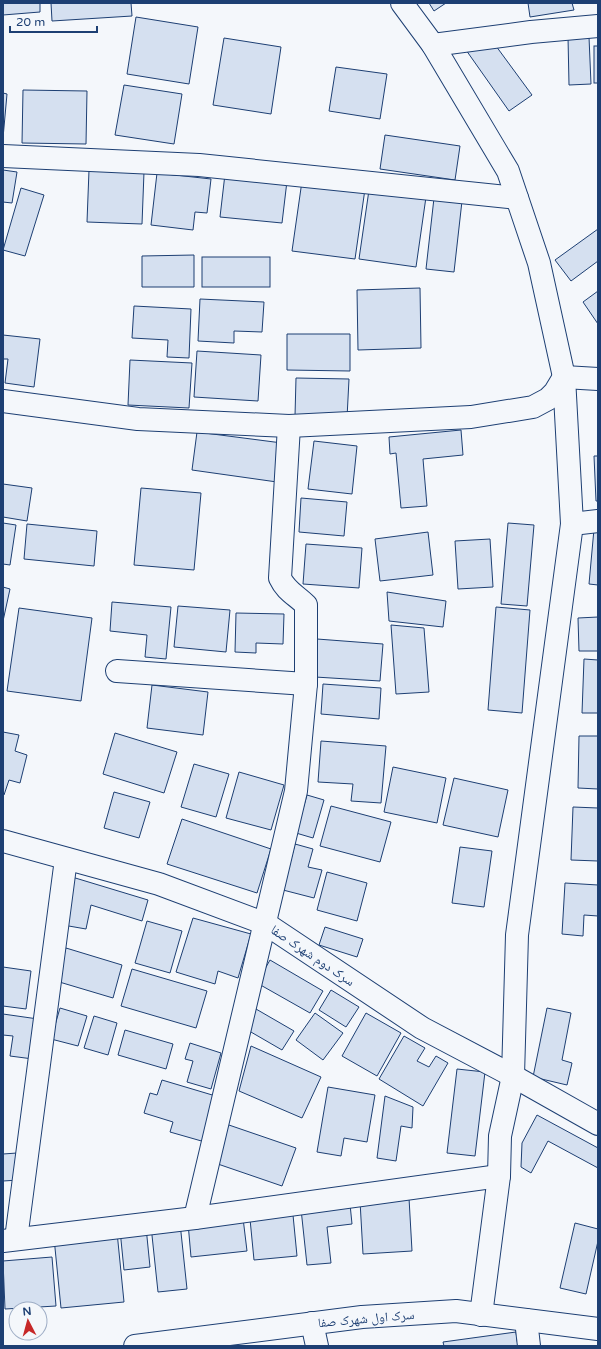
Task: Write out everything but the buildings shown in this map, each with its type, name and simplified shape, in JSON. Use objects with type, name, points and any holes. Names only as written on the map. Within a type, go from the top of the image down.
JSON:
[{"type":"street","points":[[402,3],[433,45],[508,170],[539,263],[564,377],[572,524],[517,935],[513,1076],[500,1136],[499,1176],[481,1314]]},
{"type":"street","points":[[433,45],[531,32],[598,26]]},
{"type":"street","points":[[3,156],[199,165],[517,198]]},
{"type":"street","points":[[564,377],[598,379]]},
{"type":"street","points":[[3,401],[138,419],[289,426],[471,417],[533,407],[548,399],[555,392],[564,377]]},
{"type":"street","points":[[195,1218],[266,924],[296,791],[306,684],[306,605],[285,588],[280,578],[289,426]]},
{"type":"street","points":[[572,524],[598,521]]},
{"type":"street","points":[[117,672],[306,684]]},
{"type":"street","name":"سرک دوم شهرک صفا","points":[[3,841],[159,884],[266,924],[422,1028],[513,1076],[598,1124]]},
{"type":"street","points":[[66,859],[10,1240],[195,1218],[499,1176]]},
{"type":"street","name":"سرک اول شهرک صفا","points":[[135,1346],[362,1317],[456,1311],[598,1329]]},
{"type":"street","points":[[526,1320],[529,1346]]},
{"type":"street","points":[[312,1323],[317,1346]]}]
